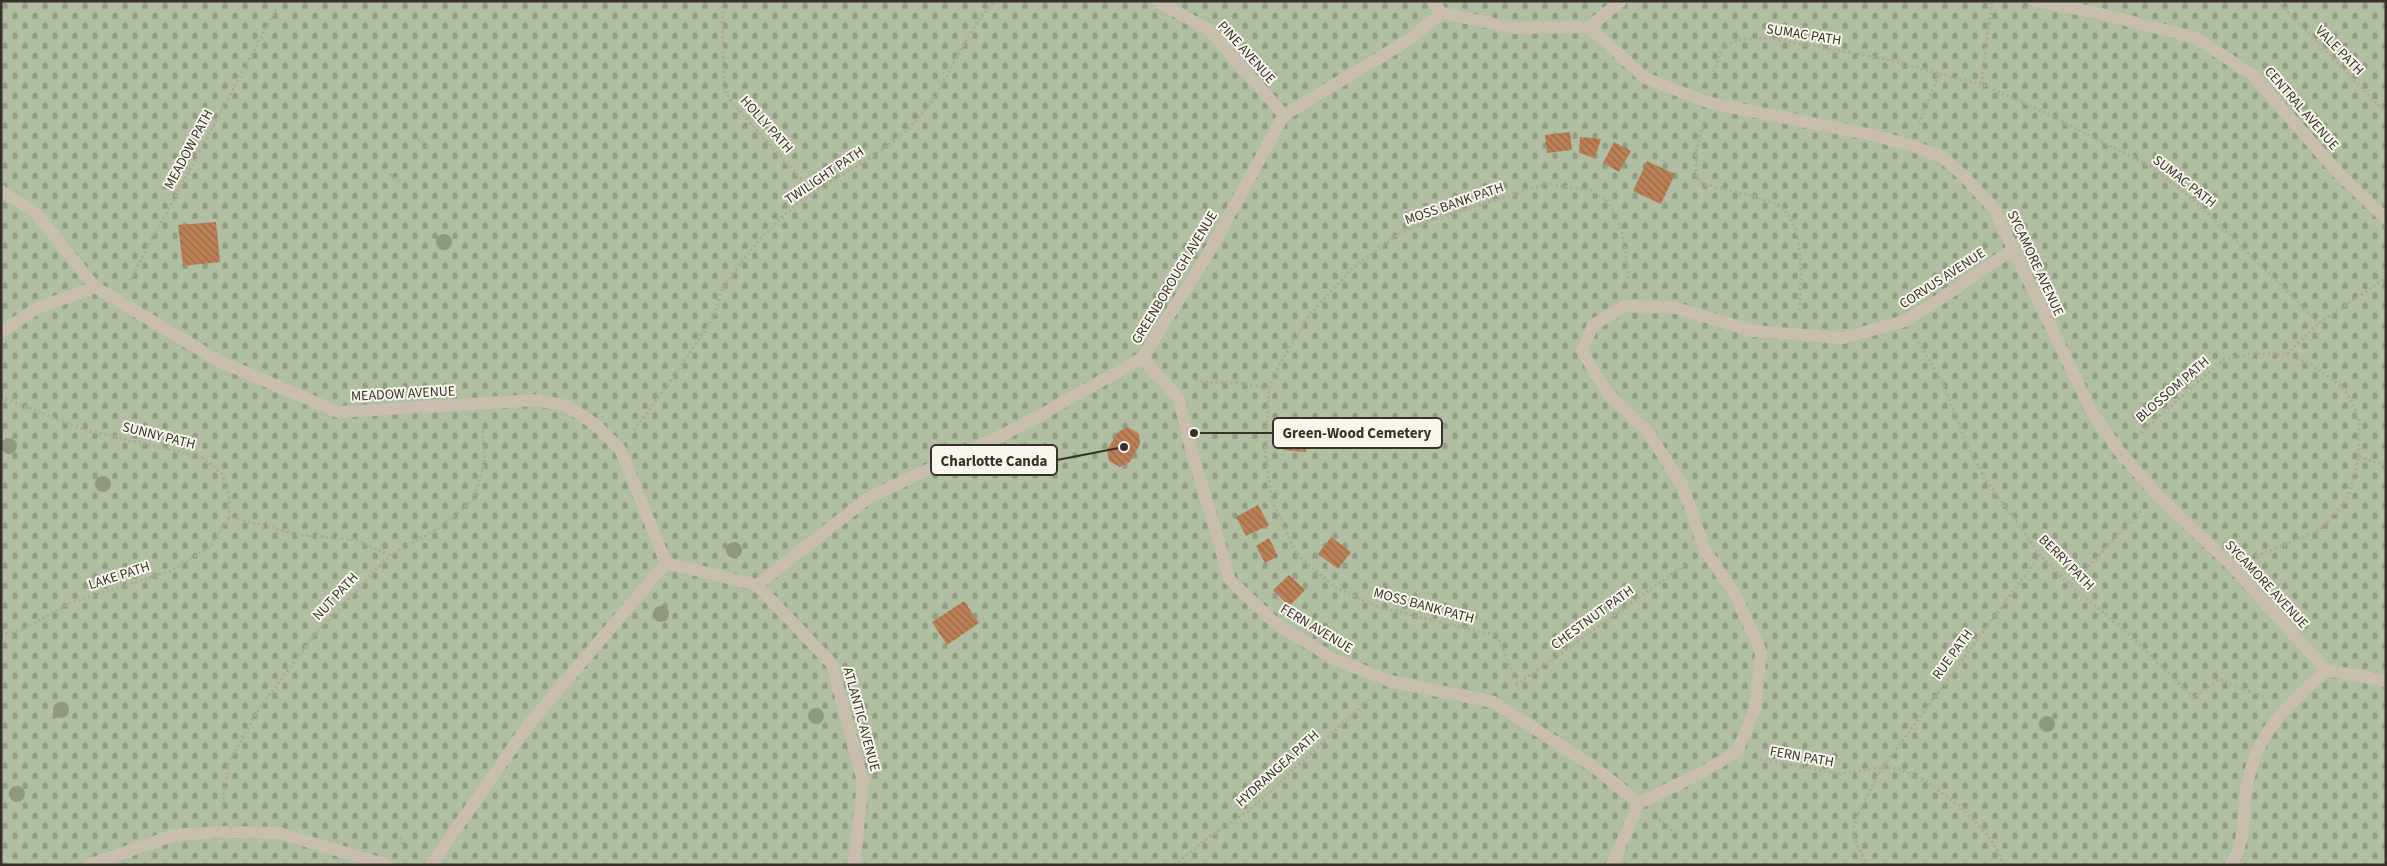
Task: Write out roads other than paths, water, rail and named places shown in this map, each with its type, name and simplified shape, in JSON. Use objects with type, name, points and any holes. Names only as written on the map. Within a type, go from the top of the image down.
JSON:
[{"type":"lane","name":"PINE AVENUE","points":[[1157,1],[1209,30],[1284,115]]},
{"type":"lane","points":[[1432,1],[1442,13],[1514,28],[1589,27],[1621,1]]},
{"type":"lane","name":"CENTRAL AVENUE","points":[[2036,1],[2092,12],[2194,37],[2254,74],[2338,173],[2386,219]]},
{"type":"lane","points":[[1284,115],[1407,41],[1442,13]]},
{"type":"lane","name":"SYCAMORE AVENUE","points":[[1589,27],[1645,78],[1710,103],[1872,135],[1910,145],[1942,157],[1964,176],[1994,209],[2092,412],[2119,452],[2157,494],[2230,564],[2326,670]]},
{"type":"lane","name":"GREENBOROUGH AVENUE","points":[[757,585],[868,498],[1023,425],[1142,358],[1208,254],[1284,115]]},
{"type":"lane","points":[[1,192],[35,212],[95,287],[38,308],[1,332]]},
{"type":"lane","name":"CORVUS AVENUE","points":[[1639,803],[1697,775],[1737,752],[1755,709],[1761,652],[1737,598],[1705,550],[1684,487],[1648,432],[1608,394],[1582,350],[1593,325],[1625,306],[1676,308],[1753,331],[1843,338],[1905,320],[1939,300],[2013,249]]},
{"type":"lane","name":"MEADOW AVENUE","points":[[95,287],[219,361],[338,412],[537,400],[567,406],[596,426],[620,449],[666,563]]},
{"type":"lane","name":"FERN AVENUE","points":[[1142,358],[1179,399],[1192,452],[1230,580],[1275,623],[1334,659],[1389,681],[1493,702],[1594,768],[1639,803]]},
{"type":"lane","points":[[431,865],[529,724],[666,563],[757,585]]},
{"type":"lane","name":"ATLANTIC AVENUE","points":[[757,585],[832,664],[863,782],[854,865]]},
{"type":"lane","points":[[2231,865],[2240,851],[2248,780],[2259,746],[2282,710],[2326,670],[2386,681]]},
{"type":"lane","points":[[1612,865],[1639,803]]},
{"type":"lane","points":[[88,865],[175,835],[218,832],[279,833],[387,865]]},
{"type":"place","name":"Green-Wood Cemetery","points":[[1194,433]]},
{"type":"place","name":"Charlotte Canda","points":[[1124,447]]}]
